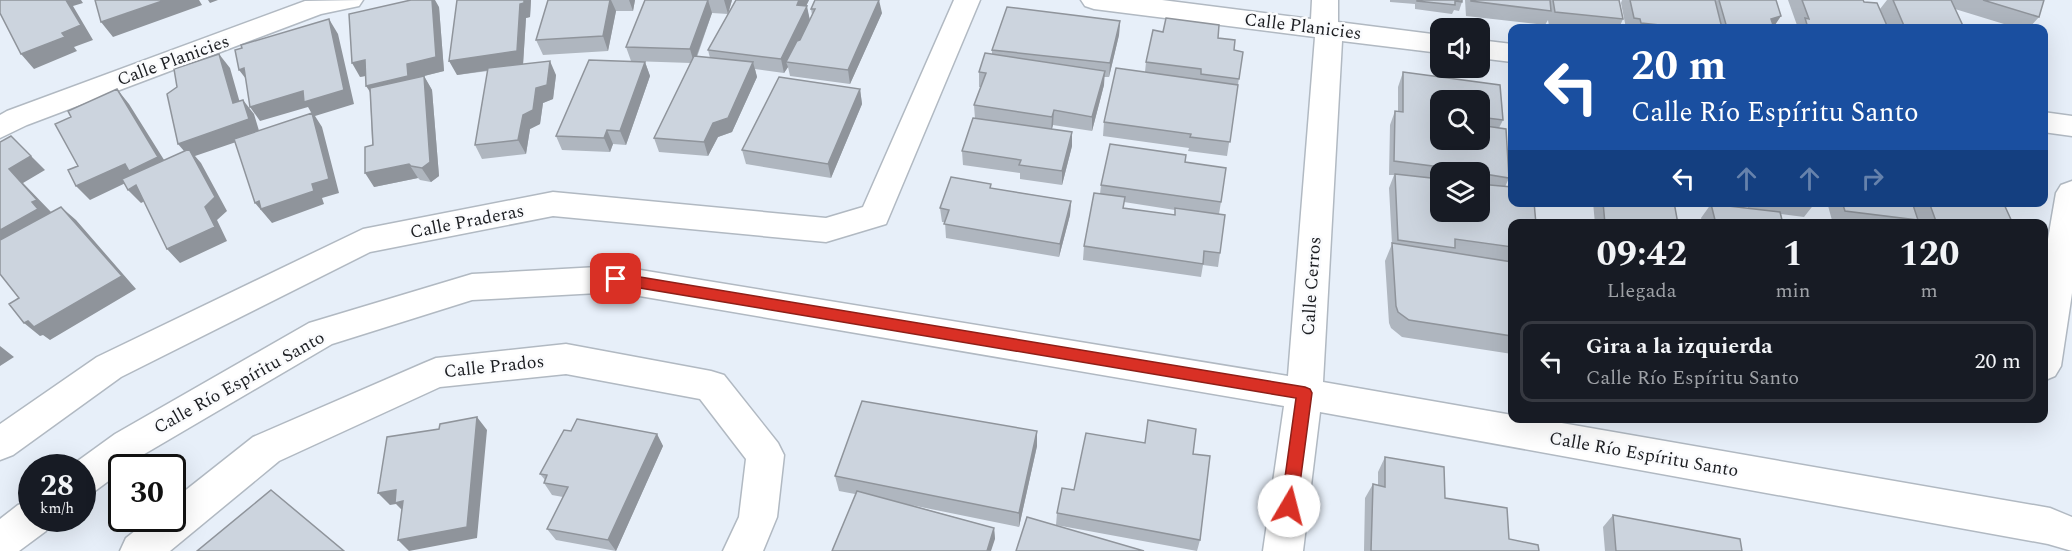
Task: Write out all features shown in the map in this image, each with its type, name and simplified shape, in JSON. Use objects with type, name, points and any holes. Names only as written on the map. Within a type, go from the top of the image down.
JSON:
[{"type":"street","name":"Calle Planicies","points":[[0,128],[28,114],[304,11],[350,0]]},
{"type":"street","name":"Calle Praderas","points":[[0,444],[109,367],[363,241],[553,204],[826,230],[875,216],[967,0]]},
{"type":"street","name":"Calle Planicies","points":[[1094,0],[1326,17],[1430,42]]},
{"type":"street","name":"Calle Cerros","points":[[1283,551],[1305,393],[1326,17]]},
{"type":"street","points":[[1490,50],[1508,53]]},
{"type":"street","points":[[2048,123],[2072,126]]},
{"type":"street","points":[[2048,336],[2072,193]]},
{"type":"street","name":"Calle Río Espíritu Santo","points":[[96,469],[128,445],[321,333],[472,287],[616,279],[1305,393],[2050,526],[2072,534]]},
{"type":"street","name":"Calle Prados","points":[[140,551],[266,449],[436,373],[566,358],[711,386],[765,455],[758,517],[743,551]]},
{"type":"street","points":[[0,542],[18,528]]},
{"type":"building","points":[[0,0],[66,0],[81,25],[62,33],[65,37],[21,54],[0,13]]},
{"type":"building","points":[[95,0],[165,0],[101,22]]},
{"type":"building","points":[[411,0],[432,0],[436,57],[407,64],[408,76],[366,86],[365,60],[352,63],[349,14]]},
{"type":"building","points":[[457,0],[524,0],[524,3],[520,4],[517,51],[449,61]]},
{"type":"building","points":[[548,0],[610,0],[603,36],[536,40]]},
{"type":"building","points":[[645,0],[708,0],[690,49],[626,47]]},
{"type":"building","points":[[736,0],[799,0],[797,5],[807,6],[781,59],[708,50]]},
{"type":"building","points":[[815,0],[879,0],[848,70],[786,62],[815,9],[811,9]]},
{"type":"building","points":[[1417,0],[1462,0],[1462,2],[1455,1],[1455,5]]},
{"type":"building","points":[[1550,0],[1551,11],[1471,1]]},
{"type":"building","points":[[1553,0],[1619,0],[1623,19],[1555,12]]},
{"type":"building","points":[[1630,0],[1715,0],[1721,24],[1650,24],[1641,23],[1640,19],[1634,18]]},
{"type":"building","points":[[1719,0],[1776,0],[1781,16],[1771,19],[1773,24],[1726,24]]},
{"type":"building","points":[[1802,0],[1863,0],[1877,3],[1886,24],[1807,24],[1805,18],[1809,19]]},
{"type":"building","points":[[1893,0],[1951,0],[1962,24],[1903,24]]},
{"type":"building","points":[[1983,0],[2044,0],[2039,17]]},
{"type":"building","points":[[1007,7],[1120,21],[1110,63],[992,50]]},
{"type":"building","points":[[1166,18],[1219,25],[1218,38],[1235,40],[1234,50],[1243,52],[1239,79],[1201,74],[1201,69],[1146,62],[1153,30],[1163,32]]},
{"type":"building","points":[[329,19],[344,90],[304,102],[303,91],[250,107],[244,68],[239,70],[235,50],[242,48],[241,45]]},
{"type":"building","points":[[985,53],[1105,71],[1092,117],[1054,110],[1052,117],[974,105],[986,73],[979,72]]},
{"type":"building","points":[[219,54],[233,103],[243,100],[249,119],[178,144],[167,94],[177,87],[174,69]]},
{"type":"building","points":[[694,56],[753,62],[728,118],[713,123],[704,142],[654,138]]},
{"type":"building","points":[[589,60],[645,62],[620,131],[607,130],[604,138],[556,136]]},
{"type":"building","points":[[550,61],[547,85],[536,88],[533,110],[523,115],[518,140],[475,145],[488,68]]},
{"type":"building","points":[[1116,68],[1238,85],[1230,142],[1104,122]]},
{"type":"building","points":[[1403,72],[1430,76],[1430,78],[1500,85],[1503,120],[1490,118],[1490,90],[1430,90],[1430,150],[1490,150],[1490,127],[1506,129],[1508,178],[1490,175],[1490,162],[1430,162],[1430,166],[1394,161],[1395,111],[1403,112]]},
{"type":"building","points":[[424,76],[430,162],[422,168],[409,164],[365,173],[365,147],[373,145],[370,88]]},
{"type":"building","points":[[779,77],[860,89],[828,164],[742,150]]},
{"type":"building","points":[[117,89],[158,157],[129,171],[125,164],[76,186],[68,170],[78,166],[55,124],[71,117],[68,111]]},
{"type":"building","points":[[312,113],[329,179],[312,184],[314,191],[261,209],[259,201],[255,203],[234,139]]},
{"type":"building","points":[[973,118],[1072,132],[1062,171],[1019,165],[1021,160],[962,151]]},
{"type":"building","points":[[11,136],[31,156],[9,169],[37,200],[32,202],[38,209],[0,230],[0,142]]},
{"type":"building","points":[[1110,144],[1186,155],[1185,162],[1226,168],[1221,202],[1101,185]]},
{"type":"building","points":[[189,149],[215,197],[205,207],[215,227],[167,249],[136,185],[128,190],[122,179]]},
{"type":"building","points":[[1395,174],[1430,178],[1430,222],[1490,222],[1490,185],[1508,187],[1508,207],[1534,207],[1536,219],[1508,219],[1508,246],[1455,239],[1455,248],[1398,240]]},
{"type":"building","points":[[951,177],[991,184],[990,188],[1071,201],[1060,244],[944,224],[949,210],[940,208]]},
{"type":"building","points":[[1094,193],[1125,197],[1123,208],[1175,215],[1175,208],[1225,215],[1220,253],[1204,251],[1203,264],[1084,246]]},
{"type":"building","points":[[61,207],[122,276],[34,327],[28,321],[24,323],[9,304],[19,298],[0,274],[0,240]]},
{"type":"building","points":[[1603,207],[1675,207],[1677,219],[1605,219]]},
{"type":"building","points":[[1712,207],[1737,207],[1780,212],[1782,219],[1715,219]]},
{"type":"building","points":[[1844,207],[1914,207],[1918,219],[1910,219],[1845,211]]},
{"type":"building","points":[[1931,207],[2005,207],[2011,219],[1935,219]]},
{"type":"building","points":[[1392,243],[1508,261],[1508,335],[1409,320],[1398,312]]},
{"type":"building","points":[[862,401],[1037,431],[1019,513],[835,476]]},
{"type":"building","points":[[477,417],[467,527],[398,540],[403,501],[395,503],[396,490],[378,493],[387,437],[439,429],[440,424]]},
{"type":"building","points":[[577,419],[657,434],[608,540],[547,529],[568,487],[544,483],[547,475],[540,474],[564,430],[571,431]]},
{"type":"building","points":[[1148,420],[1196,429],[1193,454],[1210,456],[1200,540],[1057,513],[1062,488],[1074,490],[1086,433],[1145,443]]},
{"type":"building","points":[[1385,457],[1444,467],[1445,498],[1507,508],[1509,539],[1538,545],[1539,551],[1371,551],[1373,484],[1385,487]]},
{"type":"building","points":[[271,490],[344,551],[197,551]]},
{"type":"building","points":[[857,491],[994,528],[987,551],[832,551]]},
{"type":"building","points":[[1613,515],[1740,539],[1742,551],[1616,551]]},
{"type":"building","points":[[1027,517],[1144,551],[1016,551]]},
{"type":"route","points":[[616,279],[1305,393],[1289,506]]}]
